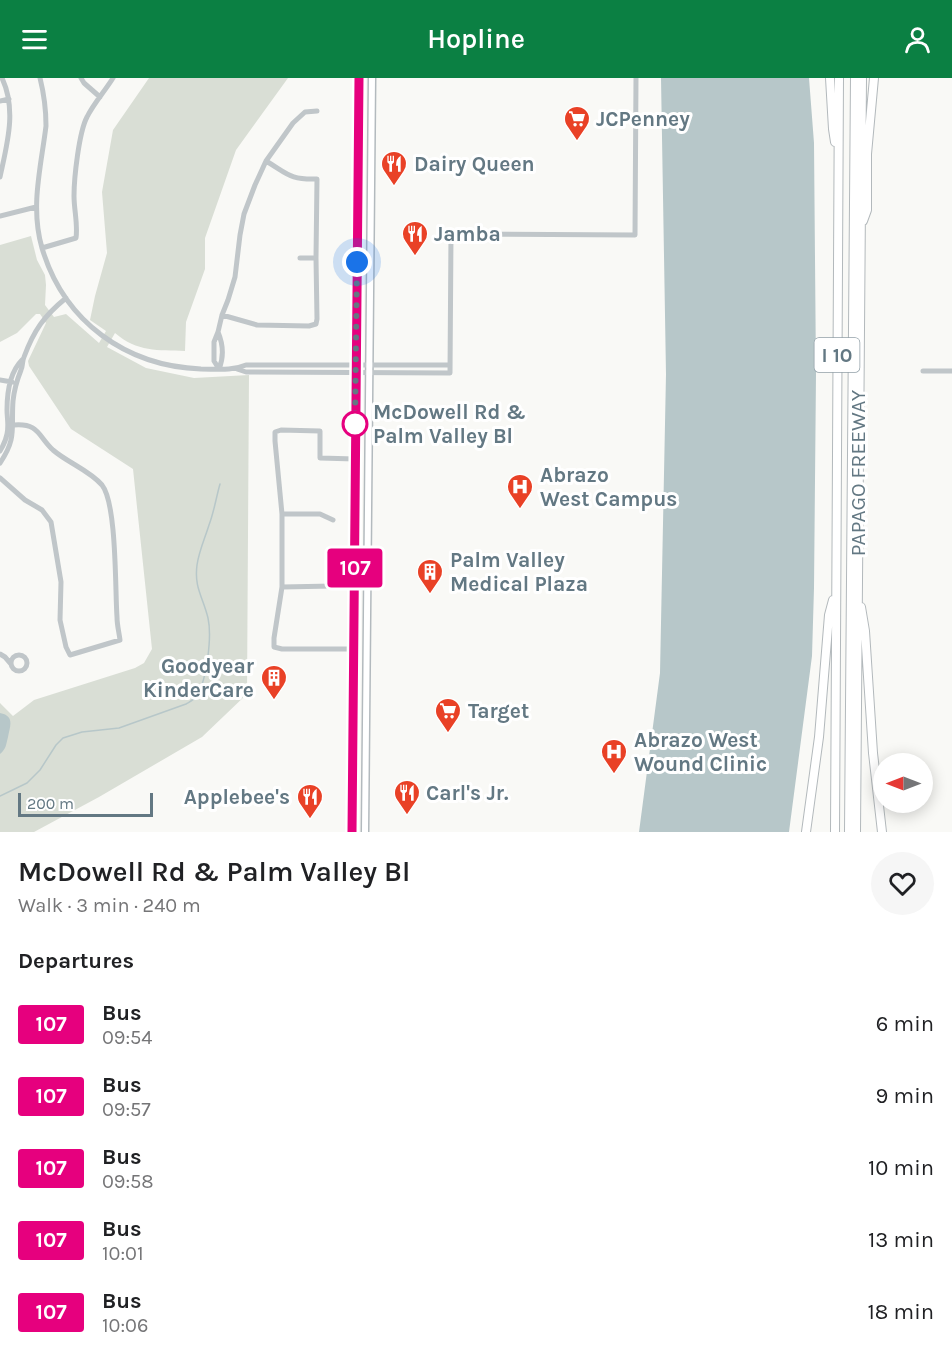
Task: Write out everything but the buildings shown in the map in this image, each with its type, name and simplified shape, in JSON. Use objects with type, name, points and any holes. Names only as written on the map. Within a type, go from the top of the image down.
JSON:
[{"type":"highway","points":[[830,78],[833,129],[839,162]]},
{"type":"highway","name":"PAPAGO FREEWAY","points":[[835,832],[839,78]]},
{"type":"highway","points":[[849,832],[855,78]]},
{"type":"highway","name":"PAPAGO FREEWAY","points":[[856,832],[862,78]]},
{"type":"highway","points":[[861,228],[867,210],[867,154],[874,78]]},
{"type":"highway","points":[[858,582],[865,631],[873,753],[882,832]]},
{"type":"highway","points":[[806,832],[819,737],[829,615],[836,590]]},
{"type":"main road","points":[[352,832],[359,78]]},
{"type":"main road","points":[[365,832],[372,78]]},
{"type":"main road","points":[[359,98],[371,98]]},
{"type":"main road","points":[[353,752],[366,752]]},
{"type":"street","points":[[0,177],[10,118],[9,99],[2,78]]},
{"type":"street","points":[[40,78],[45,96],[46,126],[37,184],[36,216],[42,248],[52,275],[66,298],[86,322],[102,336],[137,356],[184,368],[237,369],[246,372],[369,374],[450,373],[450,234],[635,235],[636,78]]},
{"type":"street","points":[[81,78],[100,97]]},
{"type":"street","points":[[42,248],[76,238],[74,188],[83,130],[86,120],[113,78]]},
{"type":"street","points":[[0,100],[9,99]]},
{"type":"street","points":[[219,369],[214,361],[214,342],[235,277],[244,214],[266,161],[293,123],[305,112],[317,111]]},
{"type":"street","points":[[222,315],[257,325],[309,326],[316,324],[316,179],[299,179],[289,176],[266,161]]},
{"type":"street","points":[[0,214],[36,207]]},
{"type":"street","points":[[300,258],[316,258]]},
{"type":"street","points":[[0,452],[7,436],[7,407],[14,382],[22,367],[22,360],[35,331],[46,315],[66,298]]},
{"type":"street","points":[[237,369],[246,365],[450,364]]},
{"type":"street","points":[[923,371],[952,371]]},
{"type":"street","points":[[0,380],[14,382]]},
{"type":"street","points":[[0,463],[11,443],[14,424],[14,382]]},
{"type":"street","points":[[0,478],[42,510],[51,522],[61,582],[60,620],[70,655],[120,640],[112,531],[106,493],[97,481],[53,450],[43,436],[33,428],[14,424]]},
{"type":"street","points":[[354,649],[274,647],[282,587],[282,514],[275,432],[320,430],[320,458],[355,459]]},
{"type":"street","points":[[282,514],[320,514],[333,520]]},
{"type":"street","points":[[282,587],[333,586]]},
{"type":"street","points":[[23,655],[27,665],[23,670],[18,671],[13,669],[3,656],[23,655]]},
{"type":"street","points":[[10,664],[13,656]]},
{"type":"shaded area","points":[[149,78],[288,78],[236,150],[205,238],[205,269],[186,322],[185,351],[140,347],[115,333],[107,347],[146,368],[194,378],[249,375],[247,694],[202,737],[99,797],[34,832],[0,832],[0,703],[13,716],[34,700],[135,668],[144,663],[152,649],[133,469],[71,429],[29,366],[28,361],[46,323],[40,314],[36,314],[17,333],[0,342],[0,245],[31,236],[37,260],[45,275],[45,305],[54,317],[66,314],[99,343],[106,331],[90,320],[107,253],[102,192],[113,130]]},
{"type":"shaded area","points":[[661,78],[809,78],[814,143],[816,374],[814,588],[812,656],[789,832],[639,832],[660,673],[666,374]]},
{"type":"shaded area","points":[[0,713],[10,719],[10,729],[4,750],[0,754]]},
{"type":"waterway","points":[[0,796],[27,783],[40,770],[63,738],[82,732],[119,728],[186,704],[196,697],[204,679],[209,636],[208,618],[196,573],[220,484]]},
{"type":"bus line","name":"107","points":[[352,832],[359,78]]},
{"type":"place","name":"JCPenney","points":[[577,142]]},
{"type":"place","name":"Dairy Queen","points":[[394,187]]},
{"type":"place","name":"Jamba","points":[[415,257]]},
{"type":"place","name":"McDowell Rd & Palm Valley Bl","points":[[355,424]]},
{"type":"place","name":"Abrazo West Campus","points":[[520,510]]},
{"type":"place","name":"Palm Valley Medical Plaza","points":[[430,595]]},
{"type":"place","name":"Goodyear KinderCare","points":[[274,701]]},
{"type":"place","name":"Target","points":[[448,734]]},
{"type":"place","name":"Abrazo West Wound Clinic","points":[[614,775]]},
{"type":"place","name":"Carl's Jr.","points":[[407,816]]},
{"type":"place","name":"Applebee's","points":[[310,820]]},
{"type":"route","points":[[355,424],[357,262]]}]
